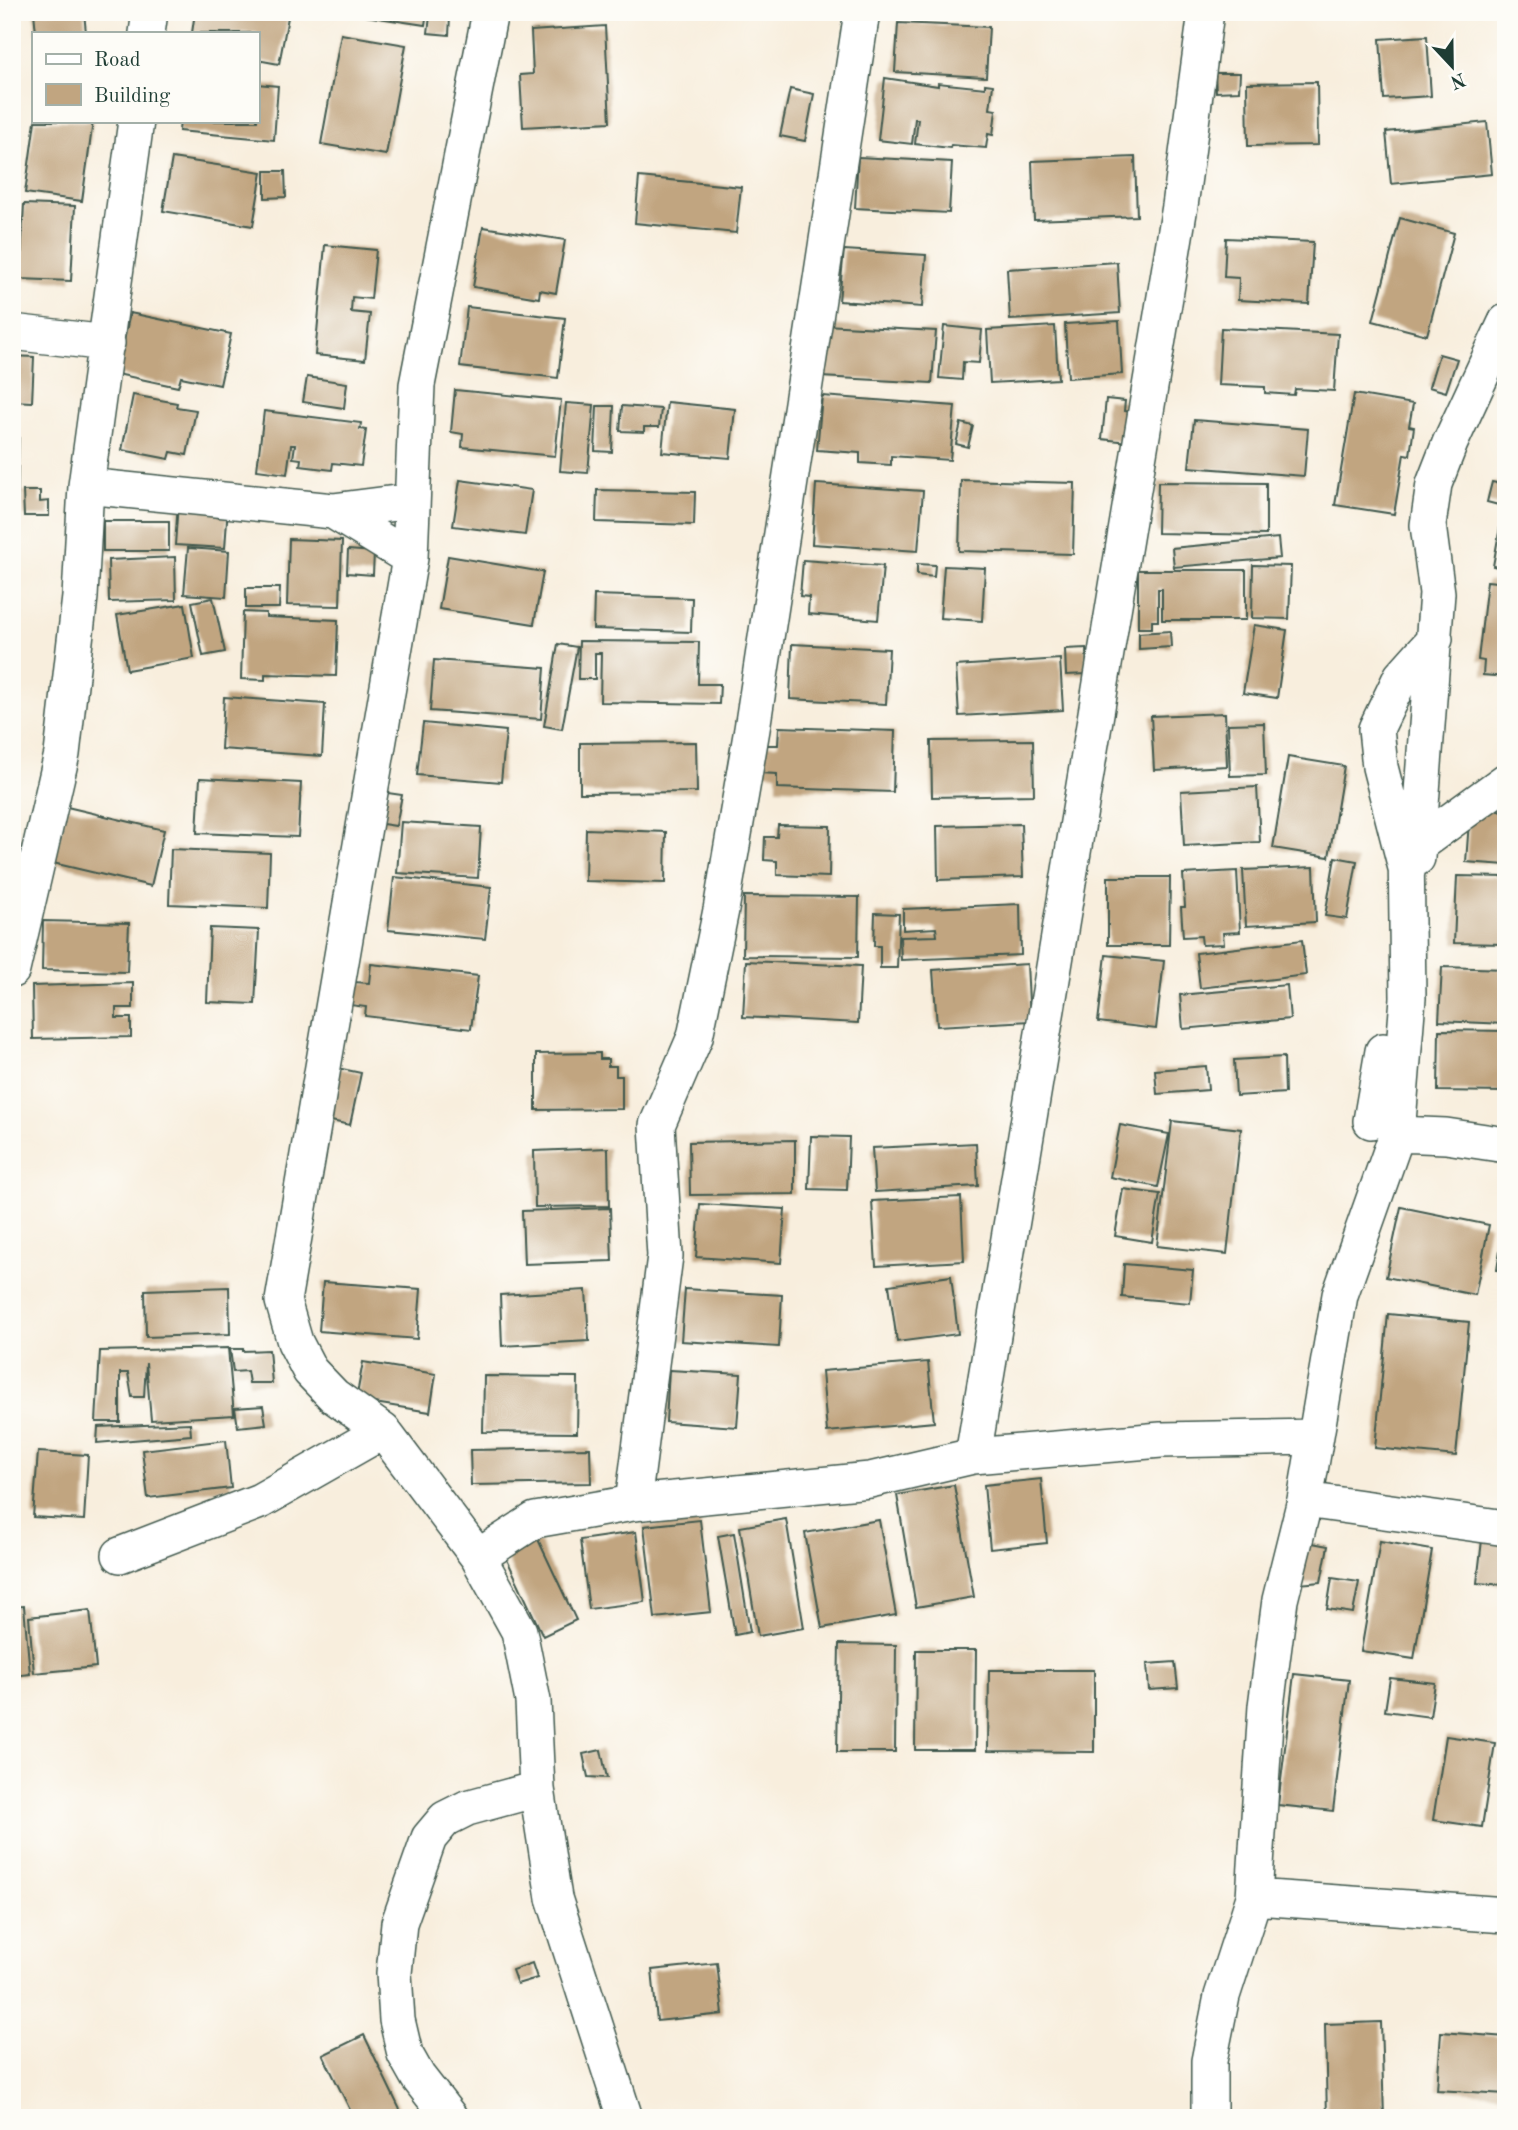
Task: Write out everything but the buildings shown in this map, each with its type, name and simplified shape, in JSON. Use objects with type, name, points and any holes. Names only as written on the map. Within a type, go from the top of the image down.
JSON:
[{"type":"street","points":[[147,32],[150,12]]},
{"type":"street","points":[[491,12],[417,385],[410,558],[283,1301],[295,1342],[310,1371],[334,1396],[383,1431],[478,1557],[519,1631],[533,1701],[537,1789],[554,1898],[625,2118]]},
{"type":"street","points":[[633,1503],[665,1256],[657,1125],[695,1037],[721,910],[752,729],[862,12]]},
{"type":"street","points":[[973,1457],[1180,206],[1206,12]]},
{"type":"street","points":[[12,970],[62,754],[80,597],[86,486],[136,122]]},
{"type":"street","points":[[1384,1128],[1411,890],[1419,844],[1435,639],[1437,593],[1428,525],[1434,484],[1450,443],[1497,361],[1506,322]]},
{"type":"street","points":[[12,332],[107,343]]},
{"type":"street","points":[[86,486],[333,511],[412,501]]},
{"type":"street","points":[[333,511],[410,558]]},
{"type":"street","points":[[1411,890],[1380,767],[1376,729],[1401,677],[1435,639]]},
{"type":"street","points":[[1209,2118],[1209,2061],[1222,1996],[1254,1897],[1266,1706],[1280,1601],[1305,1500],[1340,1295],[1384,1128],[1408,998],[1406,847],[1419,844],[1506,781]]},
{"type":"street","points":[[1384,1128],[1506,1145]]},
{"type":"street","points":[[120,1555],[260,1502],[383,1431]]},
{"type":"street","points":[[478,1557],[535,1520],[633,1503],[870,1480],[973,1457],[1161,1440],[1314,1437]]},
{"type":"street","points":[[1305,1500],[1506,1528]]},
{"type":"street","points":[[450,2118],[418,2077],[405,2054],[397,2020],[394,1973],[400,1923],[429,1838],[445,1819],[467,1808],[537,1789]]},
{"type":"street","points":[[1254,1897],[1506,1915]]}]
